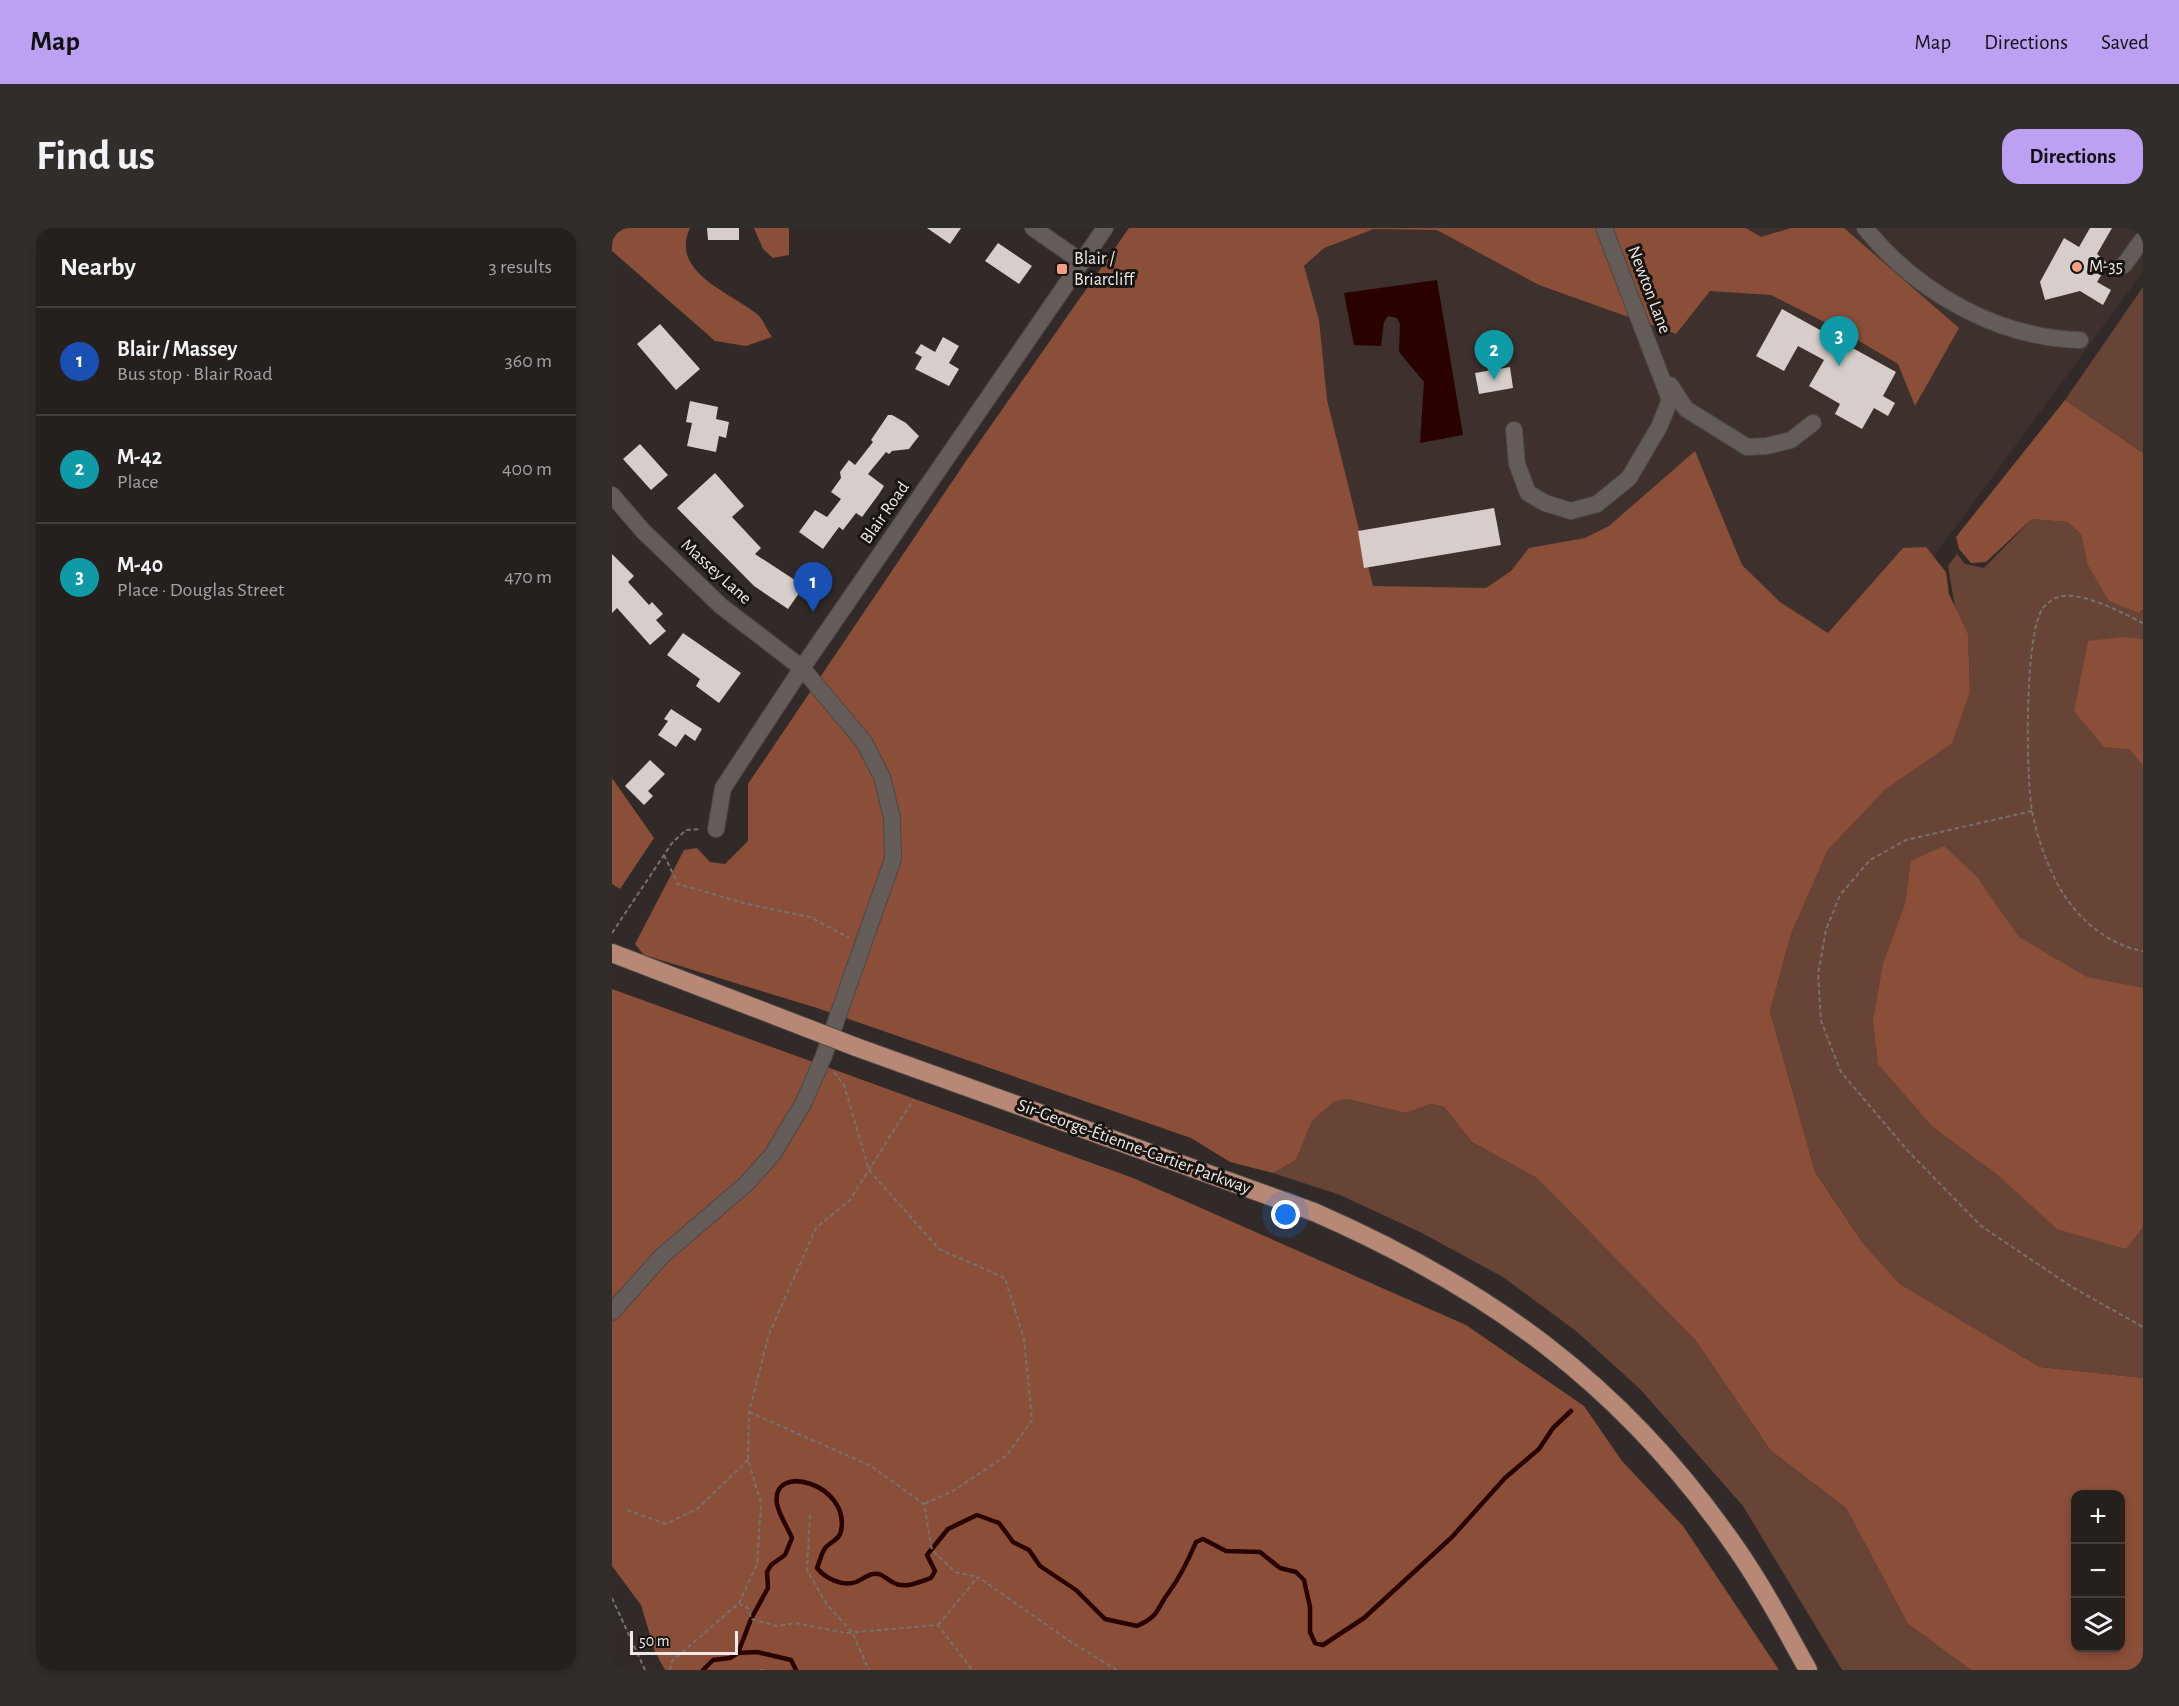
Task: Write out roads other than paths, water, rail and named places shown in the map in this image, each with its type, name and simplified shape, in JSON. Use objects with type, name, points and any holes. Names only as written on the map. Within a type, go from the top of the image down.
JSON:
[{"type":"main road","name":"Sir-George-Étienne-Cartier Parkway","points":[[612,953],[856,1047],[1314,1212],[1377,1239],[1495,1308],[1534,1334],[1609,1398],[1677,1471],[1735,1546],[1808,1670]]},
{"type":"street","points":[[1033,228],[1082,262]]},
{"type":"street","name":"Blair Road","points":[[716,829],[723,788],[802,668],[1105,228]]},
{"type":"street","name":"Newton Lane","points":[[1604,228],[1658,366]]},
{"type":"street","points":[[1865,228],[1889,253],[1914,274],[1975,315],[2003,328],[2031,336],[2080,340]]},
{"type":"street","points":[[2124,265],[2143,238]]},
{"type":"street","points":[[1658,366],[1686,409],[1747,447],[1767,446],[1791,440],[1814,423]]},
{"type":"street","points":[[1514,430],[1517,464],[1528,493],[1545,503],[1571,511],[1597,504],[1629,478],[1659,427],[1670,400],[1658,366]]},
{"type":"street","name":"Massey Lane","points":[[612,495],[643,531],[721,606],[802,668],[864,742],[882,777],[892,818],[893,859],[823,1058],[803,1104],[772,1155],[747,1184],[662,1256],[612,1312]]},
{"type":"waterway","points":[[703,1670],[713,1660],[730,1658],[738,1653],[751,1619],[768,1588],[767,1572],[771,1565],[785,1555],[792,1538],[777,1504],[778,1491],[785,1483],[797,1481],[810,1484],[823,1490],[834,1501],[841,1515],[841,1531],[837,1538],[824,1549],[817,1568],[824,1575],[840,1582],[856,1582],[876,1574],[898,1585],[912,1584],[931,1578],[935,1571],[927,1555],[948,1529],[977,1515],[999,1523],[1013,1542],[1029,1550],[1040,1566],[1076,1590],[1105,1619],[1137,1626],[1157,1612],[1181,1574],[1196,1542],[1203,1539],[1226,1551],[1260,1552],[1280,1568],[1296,1572],[1304,1580],[1310,1607],[1310,1632],[1315,1643],[1323,1645],[1364,1618],[1452,1537],[1505,1478],[1539,1449],[1553,1428],[1571,1411]]},
{"type":"waterway","points":[[738,1653],[757,1652],[791,1660],[796,1670]]},
{"type":"place","name":"M-35","points":[[2077,267]]},
{"type":"place","name":"Blair / Briarcliff","points":[[1062,269]]},
{"type":"place","name":"M-40","points":[[1839,366]]},
{"type":"place","name":"M-42","points":[[1494,380]]},
{"type":"place","name":"Blair / Massey","points":[[813,612]]}]
